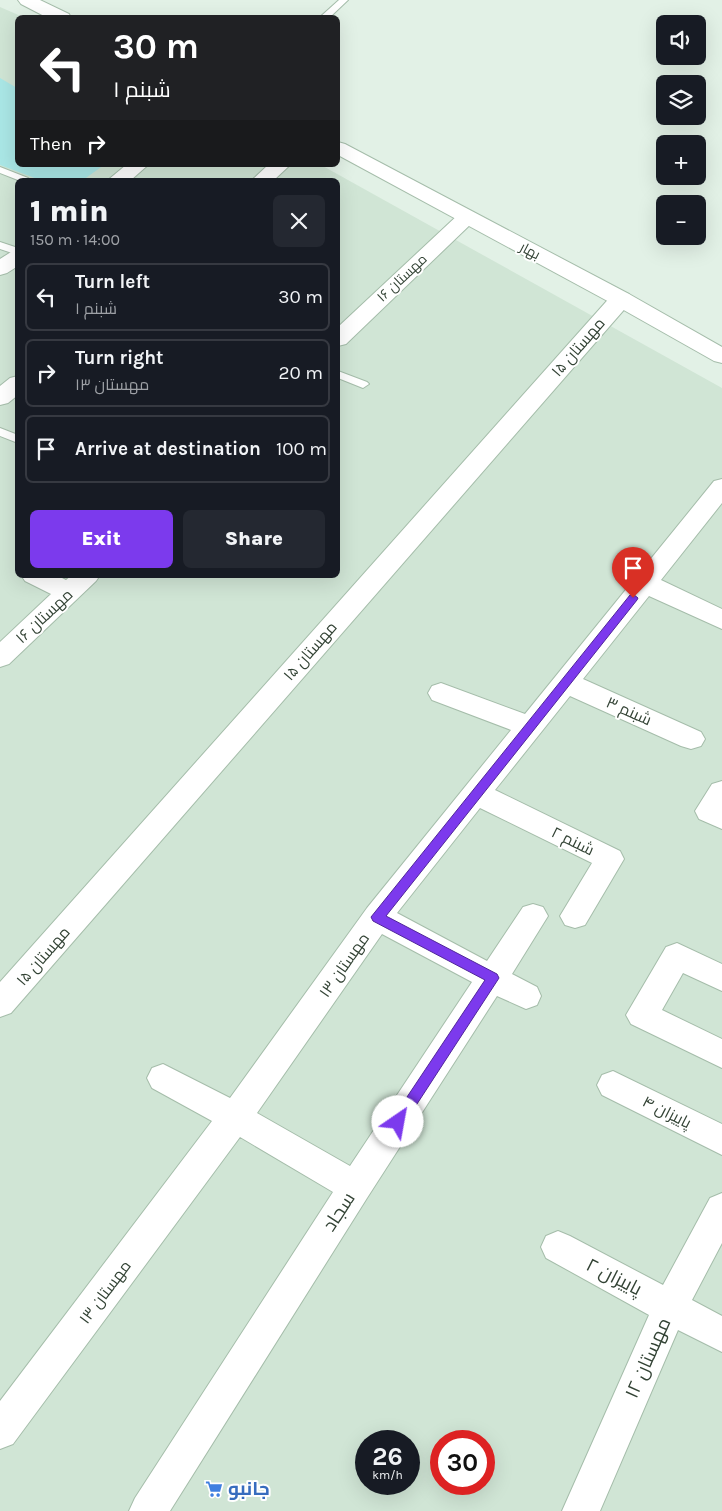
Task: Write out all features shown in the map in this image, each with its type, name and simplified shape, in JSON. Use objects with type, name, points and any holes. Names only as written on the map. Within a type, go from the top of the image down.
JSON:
[{"type":"street","points":[[27,0],[58,15]]},
{"type":"street","name":"بهار","points":[[340,149],[621,299],[722,356]]},
{"type":"street","points":[[121,178],[135,167]]},
{"type":"street","points":[[264,178],[278,167]]},
{"type":"street","name":"مهستان ۱۶","points":[[340,336],[467,217]]},
{"type":"street","points":[[0,269],[15,258]]},
{"type":"street","name":"مهستان ۱۵","points":[[0,1004],[621,299]]},
{"type":"street","points":[[0,398],[15,386]]},
{"type":"street","name":"مهستان ۱۳","points":[[0,1431],[235,1117],[377,917],[566,683],[644,583],[719,496]]},
{"type":"street","points":[[50,578],[78,583]]},
{"type":"street","name":"مهستان ۱۶","points":[[0,657],[10,634],[78,583]]},
{"type":"street","points":[[644,583],[722,620]]},
{"type":"street","name":"شبنم ۳","points":[[566,683],[691,739]]},
{"type":"street","points":[[442,693],[531,726]]},
{"type":"street","name":"شبنم ۲","points":[[477,794],[610,860],[575,916]]},
{"type":"street","name":"سجاد","points":[[148,1511],[355,1187],[534,916]]},
{"type":"street","points":[[377,917],[526,996]]},
{"type":"street","points":[[722,978],[677,956],[642,1015],[722,1054]]},
{"type":"street","points":[[163,1078],[235,1117],[355,1187]]},
{"type":"street","name":"پاییزان ۴","points":[[613,1085],[722,1140]]},
{"type":"street","name":"مهستان ۱۲","points":[[581,1511],[671,1306],[722,1209]]},
{"type":"street","name":"پاییزان ۲","points":[[558,1248],[671,1306],[722,1335]]},
{"type":"lane","points":[[326,15],[344,0]]},
{"type":"lane","points":[[0,170],[20,178]]},
{"type":"lane","points":[[0,245],[15,251]]},
{"type":"lane","points":[[340,375],[362,384]]},
{"type":"lane","points":[[0,432],[15,438]]},
{"type":"shaded area","points":[[0,7],[18,15],[15,15],[15,167],[325,167],[722,388],[722,1511],[0,1511]]},
{"type":"shaded area","points":[[0,78],[15,87],[15,167],[101,167],[86,178],[35,178],[0,165]]},
{"type":"place","name":"جانبو","points":[[214,1489]]},
{"type":"route","points":[[398,1122],[493,978],[377,917],[633,598]]}]
